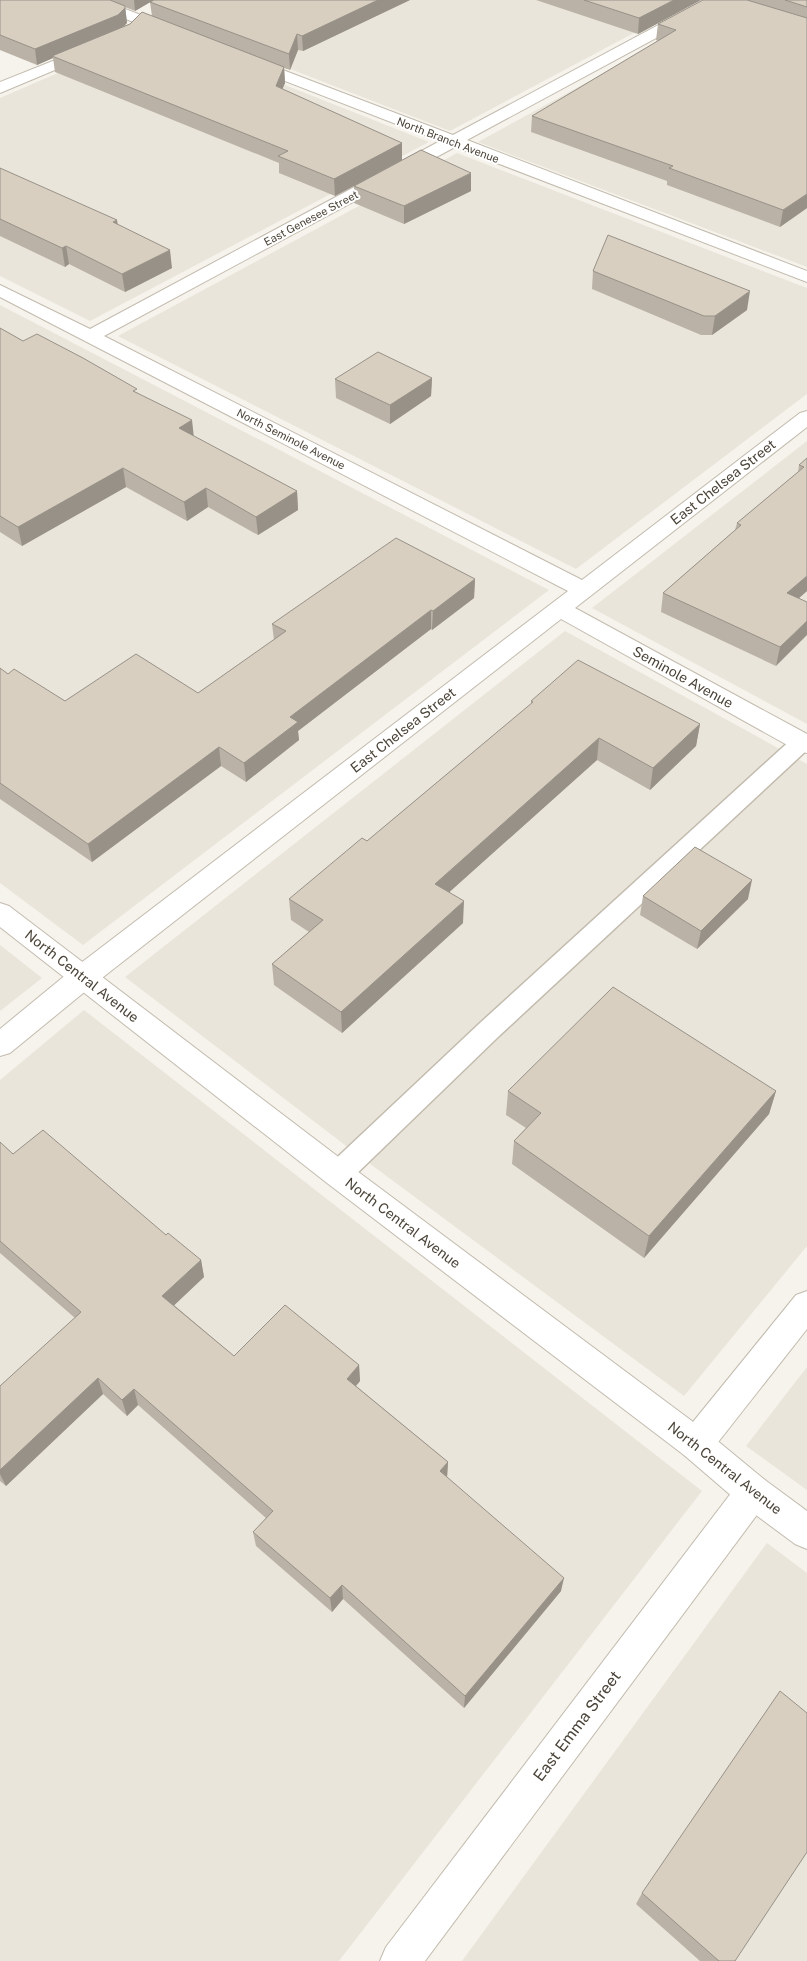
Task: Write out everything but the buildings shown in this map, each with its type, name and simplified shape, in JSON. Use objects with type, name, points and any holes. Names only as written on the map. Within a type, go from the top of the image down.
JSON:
[{"type":"street","points":[[89,0],[190,39]]},
{"type":"street","points":[[715,0],[734,6]]},
{"type":"street","name":"East Genesee Street","points":[[90,336],[715,0]]},
{"type":"street","points":[[0,88],[99,46]]},
{"type":"street","name":"North Branch Avenue","points":[[235,57],[807,278]]},
{"type":"street","name":"North Seminole Avenue","points":[[0,290],[582,589]]},
{"type":"street","name":"East Chelsea Street","points":[[0,1045],[83,977],[582,589],[807,417]]},
{"type":"street","name":"Seminole Avenue","points":[[559,608],[805,744]]},
{"type":"street","name":"North Central Avenue","points":[[0,913],[338,1174],[696,1444],[753,1492],[807,1532]]},
{"type":"street","points":[[696,1444],[807,1305]]},
{"type":"street","name":"East Emma Street","points":[[400,1961],[753,1492]]},
{"type":"lane","points":[[338,1174],[503,1017],[805,744]]},
{"type":"shaded area","points":[[191,0],[694,1],[450,131],[156,17]]},
{"type":"shaded area","points":[[721,9],[807,36],[807,267],[478,142]]},
{"type":"shaded area","points":[[148,31],[429,142],[90,321],[0,276],[0,98],[141,37]]},
{"type":"shaded area","points":[[457,153],[807,288],[807,394],[576,569],[118,336]]},
{"type":"shaded area","points":[[0,305],[549,590],[83,945],[0,883]]},
{"type":"shaded area","points":[[807,441],[807,724],[592,608]]},
{"type":"shaded area","points":[[565,631],[807,764],[807,1246],[684,1396],[358,1155],[125,977]]},
{"type":"shaded area","points":[[0,945],[42,978],[0,1011]]},
{"type":"shaded area","points":[[84,1010],[702,1491],[339,1961],[0,1961],[0,1080]]},
{"type":"shaded area","points":[[807,1367],[807,1490],[746,1446]]},
{"type":"shaded area","points":[[767,1543],[807,1573],[807,1961],[462,1961]]}]
